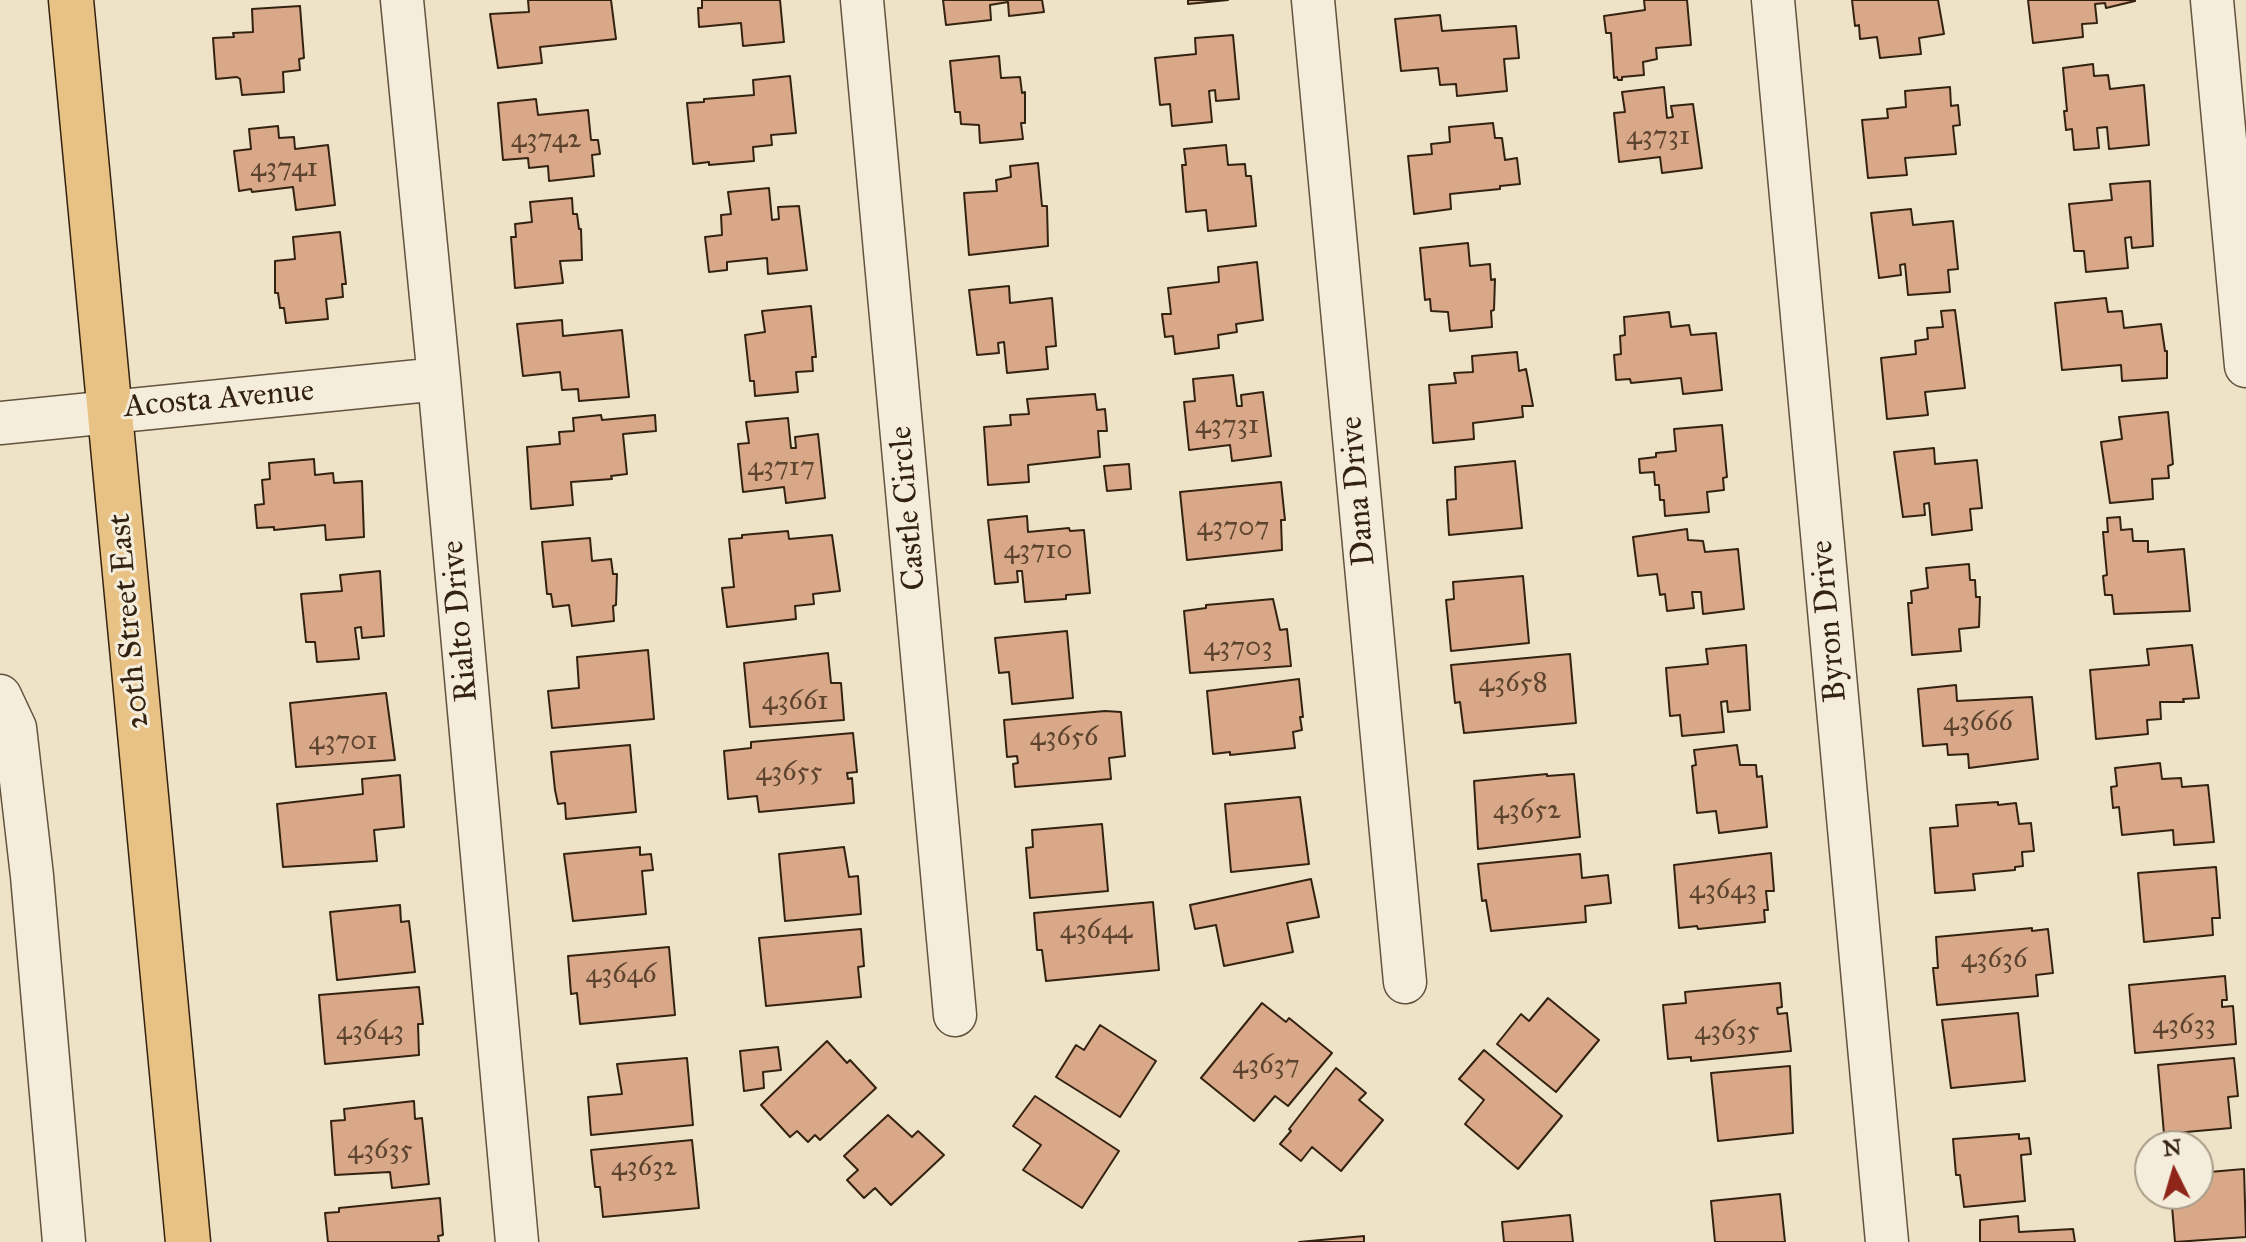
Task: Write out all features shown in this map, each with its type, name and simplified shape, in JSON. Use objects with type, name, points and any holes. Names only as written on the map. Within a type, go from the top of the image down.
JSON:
[{"type":"main road","name":"20th Street East","points":[[71,0],[188,1242]]},
{"type":"street","name":"Rialto Drive","points":[[402,0],[517,1242]]},
{"type":"street","name":"Castle Circle","points":[[862,0],[955,1015]]},
{"type":"street","name":"Dana Drive","points":[[1313,0],[1405,982]]},
{"type":"street","name":"Byron Drive","points":[[1773,0],[1887,1242]]},
{"type":"street","points":[[2212,0],[2246,366]]},
{"type":"street","name":"Acosta Avenue","points":[[0,423],[439,379]]},
{"type":"street","points":[[0,696],[15,728],[16,877],[64,1242]]},
{"type":"building","points":[[528,0],[611,0],[616,39],[540,47],[542,63],[498,68],[490,14],[529,12]]},
{"type":"building","points":[[702,0],[780,0],[784,42],[743,46],[741,23],[699,27],[698,8],[702,8]]},
{"type":"building","points":[[943,0],[1042,0],[1044,12],[1009,16],[1008,2],[990,5],[991,20],[946,25]]},
{"type":"building","points":[[1188,0],[1228,0],[1188,4]]},
{"type":"building","points":[[1644,0],[1687,0],[1691,45],[1656,48],[1657,59],[1643,62],[1644,75],[1618,80],[1614,78],[1611,33],[1606,33],[1604,16],[1645,10]]},
{"type":"building","points":[[1852,0],[1938,0],[1944,34],[1919,38],[1921,54],[1880,58],[1877,37],[1860,39]]},
{"type":"building","points":[[2028,0],[2135,1],[2106,8],[2105,3],[2095,4],[2097,23],[2082,24],[2083,37],[2033,43]]},
{"type":"building","points":[[300,6],[304,58],[299,59],[300,70],[283,72],[284,92],[242,95],[237,77],[216,79],[213,38],[253,32],[252,9]]},
{"type":"building","points":[[1440,15],[1442,31],[1516,26],[1519,58],[1504,59],[1507,91],[1457,96],[1456,84],[1440,85],[1438,68],[1401,71],[1395,19]]},
{"type":"building","points":[[1233,35],[1239,99],[1216,101],[1215,90],[1209,91],[1212,122],[1172,126],[1170,104],[1160,105],[1155,58],[1196,54],[1195,38]]},
{"type":"building","points":[[999,56],[1001,78],[1020,77],[1022,93],[1025,92],[1025,123],[1021,123],[1023,139],[980,143],[979,125],[961,124],[960,112],[955,112],[950,61]]},
{"type":"building","points":[[2093,64],[2094,76],[2108,75],[2110,89],[2144,85],[2149,145],[2109,149],[2107,127],[2097,128],[2099,148],[2074,150],[2072,129],[2066,130],[2063,68]]},
{"type":"building","points":[[790,76],[796,133],[771,135],[772,145],[753,147],[754,161],[693,164],[687,103],[754,95],[753,80]]},
{"type":"building","points":[[1664,87],[1667,118],[1673,117],[1671,106],[1693,104],[1702,168],[1662,173],[1660,157],[1619,162],[1614,113],[1625,112],[1622,92]]},
{"type":"building","points":[[1950,87],[1951,106],[1958,105],[1960,125],[1953,126],[1956,154],[1905,158],[1907,175],[1868,178],[1862,120],[1888,118],[1887,109],[1906,107],[1905,91]]},
{"type":"building","points":[[536,99],[538,115],[588,110],[591,140],[598,140],[600,154],[592,155],[594,176],[549,181],[548,166],[529,168],[528,158],[503,160],[498,103]]},
{"type":"building","points":[[1493,123],[1495,138],[1502,138],[1505,160],[1517,158],[1520,184],[1450,194],[1451,209],[1414,214],[1408,156],[1432,154],[1431,144],[1450,142],[1449,127]]},
{"type":"building","points":[[278,126],[279,138],[294,137],[295,149],[328,145],[335,205],[296,210],[293,187],[239,191],[234,151],[251,149],[249,129]]},
{"type":"building","points":[[1226,145],[1228,165],[1245,164],[1246,176],[1251,176],[1256,226],[1208,231],[1206,210],[1186,212],[1182,165],[1186,165],[1184,149]]},
{"type":"building","points":[[1038,163],[1042,206],[1047,206],[1048,246],[969,255],[964,193],[997,191],[996,180],[1011,177],[1010,166]]},
{"type":"building","points":[[2150,181],[2153,246],[2132,248],[2131,237],[2125,238],[2128,268],[2086,272],[2084,251],[2074,251],[2069,204],[2112,200],[2110,184]]},
{"type":"building","points":[[769,188],[772,220],[779,219],[778,207],[799,206],[807,270],[768,274],[767,258],[727,262],[727,270],[709,272],[705,237],[722,235],[721,215],[731,214],[728,192]]},
{"type":"building","points":[[572,198],[573,214],[577,214],[581,229],[582,260],[560,261],[563,283],[515,288],[511,237],[516,237],[515,224],[532,222],[530,202]]},
{"type":"building","points":[[1911,209],[1913,225],[1953,221],[1958,269],[1948,270],[1950,292],[1908,295],[1905,264],[1900,265],[1901,275],[1879,278],[1871,213]]},
{"type":"building","points":[[340,232],[346,284],[342,284],[343,297],[326,299],[328,319],[286,323],[284,308],[280,308],[278,293],[275,293],[275,261],[295,259],[293,237]]},
{"type":"building","points":[[1468,243],[1470,266],[1490,264],[1491,280],[1495,279],[1492,327],[1450,331],[1448,312],[1431,311],[1430,299],[1425,300],[1420,248]]},
{"type":"building","points":[[1257,262],[1263,320],[1236,324],[1237,332],[1218,335],[1219,348],[1175,354],[1173,336],[1165,337],[1162,314],[1171,314],[1168,288],[1219,282],[1218,267]]},
{"type":"building","points":[[1009,286],[1010,303],[1052,298],[1056,346],[1046,347],[1048,369],[1007,373],[1004,342],[998,343],[999,353],[977,355],[969,290]]},
{"type":"building","points":[[2106,298],[2108,312],[2122,311],[2124,328],[2161,324],[2167,351],[2167,378],[2122,381],[2121,365],[2062,370],[2055,303]]},
{"type":"building","points":[[811,306],[816,357],[812,357],[813,371],[796,372],[798,392],[755,396],[754,381],[750,381],[745,335],[765,332],[762,311]]},
{"type":"building","points":[[1955,310],[1965,388],[1925,392],[1928,415],[1887,419],[1881,358],[1916,354],[1915,341],[1928,339],[1927,328],[1943,327],[1941,311]]},
{"type":"building","points":[[1669,312],[1671,327],[1689,325],[1691,335],[1716,333],[1722,390],[1683,394],[1681,378],[1631,383],[1630,379],[1616,380],[1614,355],[1621,354],[1620,336],[1625,335],[1624,317]]},
{"type":"building","points":[[562,320],[563,336],[622,330],[629,397],[579,401],[578,389],[562,390],[560,372],[523,376],[517,324]]},
{"type":"building","points":[[1517,352],[1519,371],[1526,369],[1533,406],[1522,406],[1523,417],[1473,423],[1474,439],[1433,443],[1429,385],[1456,383],[1454,373],[1473,372],[1472,356]]},
{"type":"building","points":[[1233,375],[1237,406],[1242,406],[1241,395],[1263,392],[1271,456],[1232,461],[1230,445],[1189,450],[1184,402],[1195,401],[1193,379]]},
{"type":"building","points":[[1095,394],[1097,410],[1105,409],[1107,431],[1098,431],[1100,457],[1028,465],[1029,482],[988,485],[984,427],[1011,425],[1010,415],[1029,414],[1027,399]]},
{"type":"building","points":[[2168,412],[2173,464],[2168,466],[2169,478],[2152,479],[2153,499],[2110,503],[2101,442],[2122,439],[2119,417]]},
{"type":"building","points":[[601,415],[602,420],[655,415],[656,431],[623,434],[627,474],[611,476],[612,479],[571,482],[573,505],[531,509],[527,447],[560,444],[559,432],[574,431],[573,418]]},
{"type":"building","points":[[788,418],[791,448],[796,448],[795,437],[818,434],[825,498],[786,503],[784,487],[743,492],[738,444],[749,443],[746,422]]},
{"type":"building","points":[[1722,425],[1727,477],[1723,478],[1724,490],[1707,492],[1709,512],[1665,516],[1664,500],[1660,500],[1654,472],[1640,473],[1639,459],[1676,451],[1674,429]]},
{"type":"building","points":[[1934,448],[1935,464],[1977,460],[1982,508],[1970,509],[1972,530],[1932,535],[1929,503],[1924,504],[1925,515],[1903,517],[1894,452]]},
{"type":"building","points":[[314,459],[315,475],[333,473],[334,483],[362,481],[364,537],[326,540],[325,525],[274,530],[274,527],[257,528],[255,505],[264,504],[262,480],[270,479],[269,463]]},
{"type":"building","points":[[1515,461],[1522,528],[1449,535],[1447,500],[1456,499],[1455,467]]},
{"type":"building","points":[[1129,464],[1131,489],[1107,491],[1104,466]]},
{"type":"building","points":[[1281,482],[1285,520],[1281,520],[1282,550],[1187,560],[1180,492]]},
{"type":"building","points":[[1027,516],[1028,532],[1069,528],[1070,531],[1084,530],[1090,593],[1066,595],[1066,599],[1025,602],[1022,571],[1017,571],[1018,582],[995,584],[988,520]]},
{"type":"building","points":[[2120,517],[2121,530],[2132,529],[2133,541],[2148,541],[2148,552],[2184,549],[2190,611],[2114,614],[2112,595],[2105,595],[2103,576],[2107,575],[2103,532],[2108,532],[2107,518]]},
{"type":"building","points":[[1687,529],[1688,540],[1703,541],[1705,552],[1738,549],[1744,609],[1703,614],[1701,592],[1692,592],[1694,608],[1667,611],[1665,594],[1660,595],[1657,574],[1638,576],[1633,537]]},
{"type":"building","points":[[788,531],[789,539],[832,535],[840,591],[813,594],[814,604],[795,606],[796,619],[727,627],[722,588],[734,587],[729,539]]},
{"type":"building","points":[[590,538],[592,561],[611,559],[613,574],[617,574],[614,621],[572,626],[569,605],[553,607],[551,594],[547,594],[542,542]]},
{"type":"building","points":[[1969,564],[1970,580],[1975,580],[1976,597],[1980,597],[1979,627],[1959,629],[1961,651],[1912,655],[1908,603],[1912,603],[1911,591],[1928,588],[1926,568]]},
{"type":"building","points":[[380,571],[384,636],[362,638],[361,627],[355,628],[359,659],[317,662],[315,642],[306,642],[301,594],[342,591],[340,575]]},
{"type":"building","points":[[1523,576],[1529,643],[1451,651],[1446,600],[1454,599],[1453,582]]},
{"type":"building","points":[[1273,599],[1280,630],[1287,629],[1291,666],[1190,673],[1184,611],[1206,608],[1206,605]]},
{"type":"building","points":[[1067,631],[1073,698],[1012,704],[1009,672],[999,673],[995,638]]},
{"type":"building","points":[[1746,645],[1750,710],[1728,712],[1727,701],[1721,702],[1724,732],[1682,736],[1680,715],[1670,716],[1666,668],[1708,664],[1706,649]]},
{"type":"building","points":[[2192,645],[2199,698],[2183,699],[2184,702],[2160,702],[2161,719],[2147,720],[2148,734],[2096,739],[2090,670],[2149,665],[2147,649]]},
{"type":"building","points":[[648,650],[654,719],[552,728],[548,691],[579,688],[577,657]]},
{"type":"building","points":[[828,653],[831,683],[841,683],[844,720],[750,727],[744,663]]},
{"type":"building","points":[[1570,654],[1576,723],[1464,733],[1460,702],[1455,703],[1451,665]]},
{"type":"building","points":[[1299,679],[1303,717],[1300,717],[1302,730],[1293,732],[1295,748],[1213,754],[1207,691]]},
{"type":"building","points":[[1956,685],[1957,701],[2032,697],[2038,759],[1969,768],[1968,754],[1948,755],[1947,744],[1923,746],[1918,689]]},
{"type":"building","points":[[386,693],[395,760],[296,767],[290,703]]},
{"type":"building","points":[[1121,712],[1125,756],[1109,758],[1111,779],[1015,787],[1013,764],[1018,763],[1017,756],[1007,757],[1004,720]]},
{"type":"building","points":[[853,733],[857,772],[847,773],[848,779],[852,778],[854,803],[759,812],[757,796],[728,799],[724,751],[751,748],[751,742]]},
{"type":"building","points":[[630,745],[636,812],[566,819],[565,803],[558,804],[551,752]]},
{"type":"building","points":[[1737,745],[1740,765],[1756,765],[1757,777],[1762,776],[1767,827],[1719,833],[1716,811],[1697,813],[1692,766],[1696,765],[1694,750]]},
{"type":"building","points":[[2160,763],[2162,779],[2181,778],[2182,787],[2208,785],[2214,842],[2174,845],[2173,830],[2122,835],[2119,807],[2113,808],[2111,787],[2117,786],[2115,768]]},
{"type":"building","points":[[1574,774],[1580,837],[1478,849],[1474,781]]},
{"type":"building","points":[[400,775],[404,827],[374,830],[377,861],[283,867],[277,804],[363,794],[362,779]]},
{"type":"building","points":[[1300,797],[1309,864],[1231,872],[1225,804]]},
{"type":"building","points":[[1998,802],[1998,805],[2016,803],[2019,824],[2031,823],[2034,851],[2022,852],[2023,866],[2015,867],[2015,870],[1973,874],[1975,890],[1935,893],[1930,828],[1958,826],[1956,805]]},
{"type":"building","points":[[1102,824],[1108,891],[1030,898],[1026,848],[1033,847],[1032,830]]},
{"type":"building","points":[[640,847],[640,855],[651,854],[653,870],[642,871],[646,914],[573,921],[564,854]]},
{"type":"building","points":[[844,847],[849,877],[858,876],[861,914],[785,921],[779,854]]},
{"type":"building","points":[[1771,853],[1774,891],[1766,891],[1768,910],[1764,910],[1765,922],[1679,928],[1674,865]]},
{"type":"building","points":[[1580,854],[1582,878],[1608,875],[1611,903],[1585,906],[1586,922],[1491,931],[1486,900],[1482,901],[1478,864]]},
{"type":"building","points":[[2216,867],[2220,918],[2212,918],[2213,935],[2144,942],[2138,873]]},
{"type":"building","points":[[1311,879],[1319,917],[1287,923],[1293,952],[1224,966],[1216,925],[1195,929],[1190,905]]},
{"type":"building","points":[[1153,902],[1159,970],[1046,981],[1042,950],[1037,950],[1034,913]]},
{"type":"building","points":[[400,905],[401,922],[409,921],[415,972],[337,980],[330,912]]},
{"type":"building","points":[[2032,928],[2032,931],[2048,929],[2053,973],[2036,975],[2038,996],[1937,1005],[1933,968],[1938,968],[1936,937]]},
{"type":"building","points":[[861,929],[864,966],[858,967],[861,997],[766,1006],[759,938]]},
{"type":"building","points":[[669,947],[675,1015],[580,1024],[577,993],[571,994],[568,956]]},
{"type":"building","points":[[2225,976],[2227,1000],[2222,1000],[2222,1007],[2233,1006],[2236,1044],[2135,1053],[2129,985]]},
{"type":"building","points":[[1780,983],[1782,1007],[1777,1008],[1778,1014],[1787,1013],[1791,1051],[1691,1061],[1691,1057],[1668,1059],[1663,1005],[1686,1003],[1685,992]]},
{"type":"building","points":[[419,987],[423,1024],[418,1024],[419,1055],[325,1064],[319,995]]},
{"type":"building","points":[[1548,998],[1599,1040],[1556,1092],[1497,1044],[1521,1014],[1529,1021]]},
{"type":"building","points":[[1262,1003],[1286,1022],[1289,1018],[1332,1053],[1288,1106],[1275,1096],[1254,1121],[1201,1078]]},
{"type":"building","points":[[2018,1013],[2025,1081],[1951,1088],[1942,1020]]},
{"type":"building","points":[[1100,1025],[1156,1061],[1120,1117],[1056,1077],[1076,1045],[1084,1050]]},
{"type":"building","points":[[827,1041],[876,1088],[820,1140],[815,1135],[808,1142],[797,1131],[790,1137],[761,1105]]},
{"type":"building","points":[[778,1047],[781,1070],[763,1072],[764,1088],[744,1091],[740,1051]]},
{"type":"building","points":[[1484,1050],[1562,1116],[1518,1169],[1465,1124],[1484,1100],[1459,1079]]},
{"type":"building","points":[[687,1058],[693,1125],[591,1135],[588,1097],[622,1094],[617,1064]]},
{"type":"building","points":[[2234,1058],[2238,1096],[2228,1097],[2231,1128],[2164,1130],[2158,1065]]},
{"type":"building","points":[[1790,1066],[1793,1133],[1718,1141],[1711,1073]]},
{"type":"building","points":[[1336,1068],[1366,1093],[1359,1100],[1383,1120],[1341,1171],[1312,1147],[1301,1161],[1280,1144]]},
{"type":"building","points":[[1035,1096],[1119,1151],[1082,1208],[1023,1170],[1041,1145],[1013,1126]]},
{"type":"building","points":[[414,1101],[415,1119],[422,1118],[429,1184],[392,1188],[390,1172],[335,1175],[331,1121],[345,1120],[344,1109]]},
{"type":"building","points":[[888,1115],[912,1137],[918,1131],[944,1155],[891,1205],[875,1188],[864,1198],[847,1180],[858,1170],[844,1156]]},
{"type":"building","points":[[2019,1134],[2019,1139],[2029,1138],[2031,1154],[2021,1155],[2025,1201],[1964,1207],[1960,1175],[1956,1175],[1953,1139]]},
{"type":"building","points":[[692,1140],[699,1208],[603,1217],[600,1187],[595,1187],[591,1150]]},
{"type":"building","points":[[2244,1169],[2246,1237],[2175,1242],[2172,1210],[2214,1210],[2214,1172]]},
{"type":"building","points":[[1780,1194],[1785,1242],[1715,1242],[1711,1201]]},
{"type":"building","points":[[440,1198],[443,1235],[438,1236],[439,1242],[328,1242],[325,1213],[339,1212],[339,1208]]},
{"type":"building","points":[[1570,1215],[1573,1242],[1504,1242],[1502,1222]]},
{"type":"building","points":[[2018,1216],[2019,1232],[2073,1229],[2075,1242],[1980,1242],[1980,1220]]},
{"type":"building","points":[[1364,1236],[1364,1242],[1299,1242]]}]
